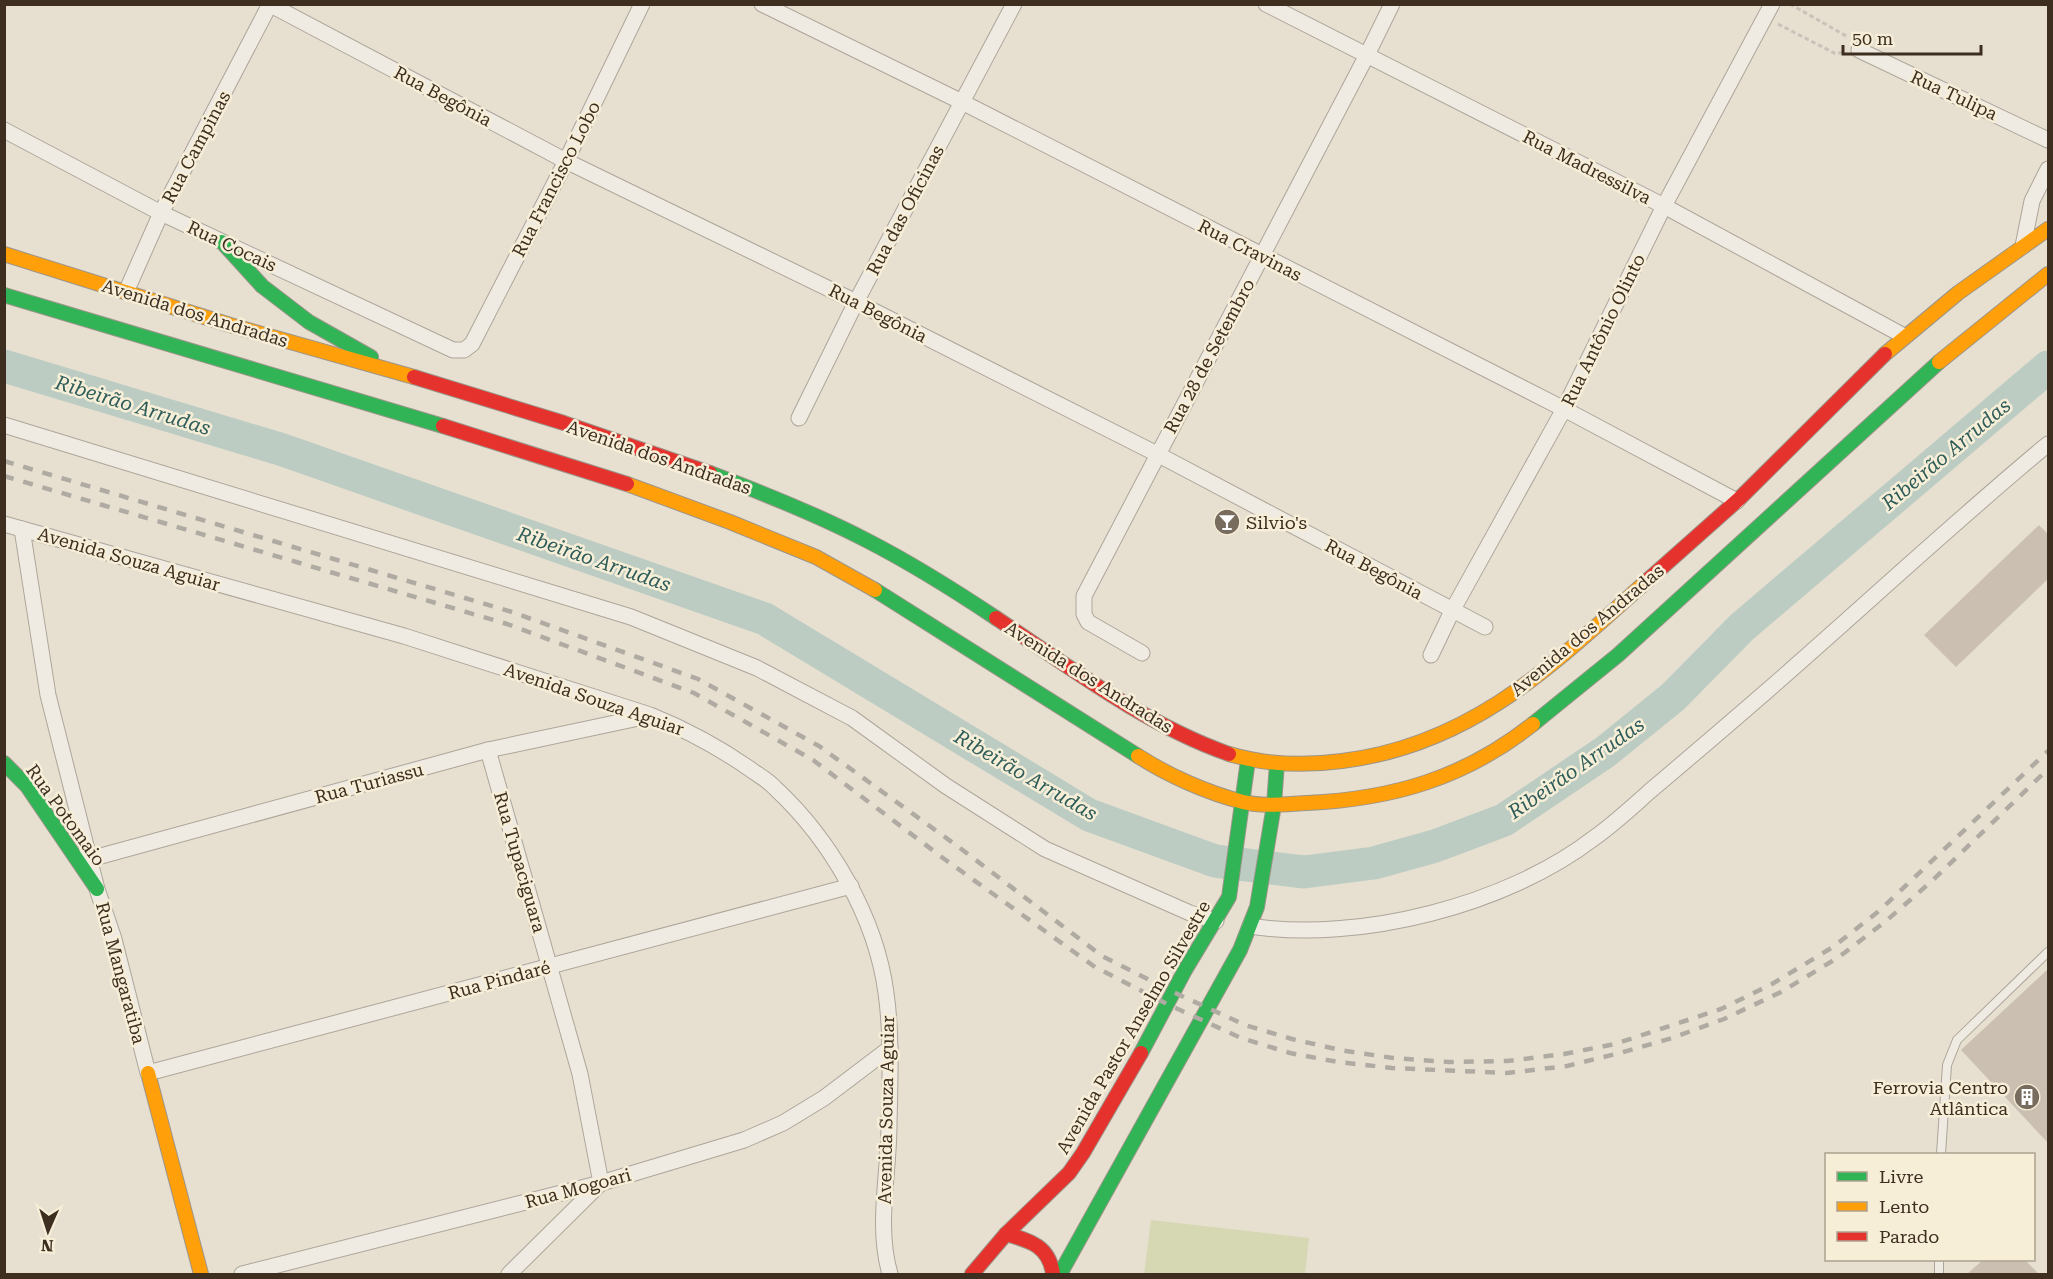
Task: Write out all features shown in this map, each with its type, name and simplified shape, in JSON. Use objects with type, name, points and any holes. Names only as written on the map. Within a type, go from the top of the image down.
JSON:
[{"type":"main road","name":"Avenida dos Andradas","points":[[4,254],[261,335],[404,375],[598,434],[745,486],[838,526],[938,579],[1049,655],[1153,720],[1188,737],[1248,760],[1317,764],[1358,759],[1426,742],[1455,729],[1520,690],[1555,663],[1737,501],[1904,336],[2049,229]]},
{"type":"main road","points":[[222,242],[262,286],[309,322],[404,375]]},
{"type":"main road","name":"Avenida dos Andradas","points":[[4,295],[463,432],[657,494],[730,522],[816,557],[872,588],[1152,765],[1203,788],[1244,802],[1274,805],[1330,802],[1398,792],[1467,767],[1510,742],[1618,655],[1933,367],[2049,274]]},
{"type":"main road","name":"Avenida Pastor Anselmo Silvestre","points":[[972,1275],[1006,1234],[1053,1191],[1078,1160],[1137,1061],[1185,970],[1229,897],[1244,802],[1248,760]]},
{"type":"main road","name":"Rua Potomaio","points":[[4,763],[27,786],[98,889]]},
{"type":"main road","points":[[1060,1275],[1240,950],[1257,908],[1274,805],[1277,763]]},
{"type":"main road","name":"Rua Mangaratiba","points":[[148,1073],[201,1275]]},
{"type":"main road","points":[[1006,1234],[1031,1240],[1041,1248],[1049,1258],[1053,1275]]},
{"type":"street","name":"Rua Francisco Lobo","points":[[464,350],[472,344],[566,161],[642,4]]},
{"type":"street","name":"Rua Cravinas","points":[[762,4],[962,102],[1564,409],[1737,501]]},
{"type":"street","name":"Rua das Oficinas","points":[[799,418],[856,302],[1014,4]]},
{"type":"street","name":"Rua Madressilva","points":[[1266,4],[1664,206],[1904,336]]},
{"type":"street","name":"Rua 28 de Setembro","points":[[1142,653],[1088,622],[1084,614],[1084,596],[1392,4]]},
{"type":"street","name":"Rua Begônia","points":[[269,5],[566,161],[856,302],[1157,454],[1485,627]]},
{"type":"street","name":"Rua Campinas","points":[[126,292],[161,213],[269,5]]},
{"type":"street","name":"Rua Antônio Olinto","points":[[1431,654],[1452,611],[1564,409],[1664,206],[1768,9]]},
{"type":"street","name":"Rua Tulipa","points":[[1859,50],[2049,140]]},
{"type":"street","name":"Rua Cocais","points":[[4,130],[161,213],[453,350],[464,350]]},
{"type":"street","points":[[2023,246],[2032,201],[2049,169]]},
{"type":"street","points":[[4,425],[631,617],[757,668],[852,718],[946,786],[1044,849],[1190,913],[1216,921]]},
{"type":"street","points":[[1250,926],[1297,930],[1342,930],[1403,920],[1455,907],[1502,889],[1566,857],[1594,839],[1852,616],[1978,503],[2049,444]]},
{"type":"street","name":"Avenida Souza Aguiar","points":[[4,524],[404,636],[650,715],[720,748],[775,787],[812,828],[850,886],[873,936],[886,992],[890,1048],[889,1131],[884,1220],[890,1275]]},
{"type":"street","name":"Rua Mangaratiba","points":[[22,529],[48,695],[148,1073]]},
{"type":"street","name":"Rua Turiassu","points":[[90,859],[488,750],[650,715]]},
{"type":"street","name":"Rua Tupaciguara","points":[[488,750],[580,1074],[602,1183]]},
{"type":"street","name":"Rua Pindaré","points":[[148,1073],[850,886]]},
{"type":"street","name":"Rua Mogoari","points":[[242,1275],[602,1183],[744,1140],[783,1124],[824,1098],[890,1048]]},
{"type":"street","points":[[509,1275],[602,1183]]},
{"type":"lane","points":[[1941,1153],[1947,1065],[1957,1040],[2049,952]]},
{"type":"path","points":[[1790,4],[1845,35],[1859,50]]},
{"type":"path","points":[[1768,9],[1836,54],[1859,50]]},
{"type":"green space","points":[[1151,1220],[1309,1238],[1305,1274],[1144,1274]]},
{"type":"building","points":[[2039,525],[2048,534],[2048,579],[1956,667],[1924,635]]},
{"type":"building","name":"Ferrovia Centro Atlântica","points":[[2048,969],[2048,1143],[1961,1050]]},
{"type":"building","points":[[1982,1261],[2026,1261],[2039,1274],[1967,1274]]},
{"type":"waterway","name":"Ribeirão Arrudas","points":[[4,366],[283,450],[765,619],[1089,815],[1215,861],[1304,872],[1374,863],[1435,846],[1504,820],[1605,752],[1673,697],[1742,627],[2048,367]]},
{"type":"railway","points":[[4,461],[512,612],[698,679],[819,746],[956,845],[1102,956],[1245,1025],[1340,1050],[1393,1058],[1449,1062],[1507,1061],[1564,1054],[1615,1044],[1721,1009],[1772,984],[1833,947],[1879,911],[2048,751]]},
{"type":"railway","points":[[4,476],[507,624],[694,693],[813,760],[943,858],[1095,967],[1241,1038],[1290,1053],[1338,1062],[1392,1068],[1507,1073],[1567,1066],[1620,1053],[1672,1038],[1724,1019],[1781,992],[1839,957],[1886,921],[1933,880],[2048,769]]},
{"type":"traffic: fast","points":[[222,242],[262,286],[309,322],[371,357]]},
{"type":"traffic: fast","points":[[4,295],[443,426]]},
{"type":"traffic: fast","points":[[1533,724],[1618,655],[1939,362]]},
{"type":"traffic: fast","points":[[710,473],[789,504],[866,540],[932,577],[996,618]]},
{"type":"traffic: fast","points":[[875,590],[1138,756]]},
{"type":"traffic: fast","points":[[1141,1053],[1185,970],[1229,897],[1248,760]]},
{"type":"traffic: fast","points":[[4,763],[27,786],[97,889]]},
{"type":"traffic: fast","points":[[1060,1274],[1240,950],[1257,907],[1274,805],[1277,763]]},
{"type":"traffic: slow","points":[[1885,354],[1958,293],[2048,229]]},
{"type":"traffic: slow","points":[[4,254],[230,325],[414,377]]},
{"type":"traffic: slow","points":[[1939,362],[2048,274]]},
{"type":"traffic: slow","points":[[627,484],[816,557],[875,590]]},
{"type":"traffic: slow","points":[[1229,754],[1271,762],[1328,763],[1389,752],[1432,738],[1472,719],[1509,696],[1580,641],[1649,579]]},
{"type":"traffic: slow","points":[[1138,756],[1189,783],[1243,802],[1275,805],[1339,801],[1398,790],[1454,772],[1481,759],[1533,724]]},
{"type":"traffic: slow","points":[[148,1073],[201,1274]]},
{"type":"traffic: jam","points":[[1649,579],[1739,499],[1885,354]]},
{"type":"traffic: jam","points":[[414,377],[564,423],[710,473]]},
{"type":"traffic: jam","points":[[443,426],[627,484]]},
{"type":"traffic: jam","points":[[996,618],[1138,711],[1198,742],[1229,754]]},
{"type":"traffic: jam","points":[[972,1274],[1006,1234],[1069,1173],[1141,1053]]},
{"type":"traffic: jam","points":[[1006,1234],[1031,1242],[1043,1251],[1053,1274]]},
{"type":"place","name":"Silvio's","points":[[1227,522]]},
{"type":"place","name":"Ferrovia Centro Atlântica","points":[[2027,1097]]}]
